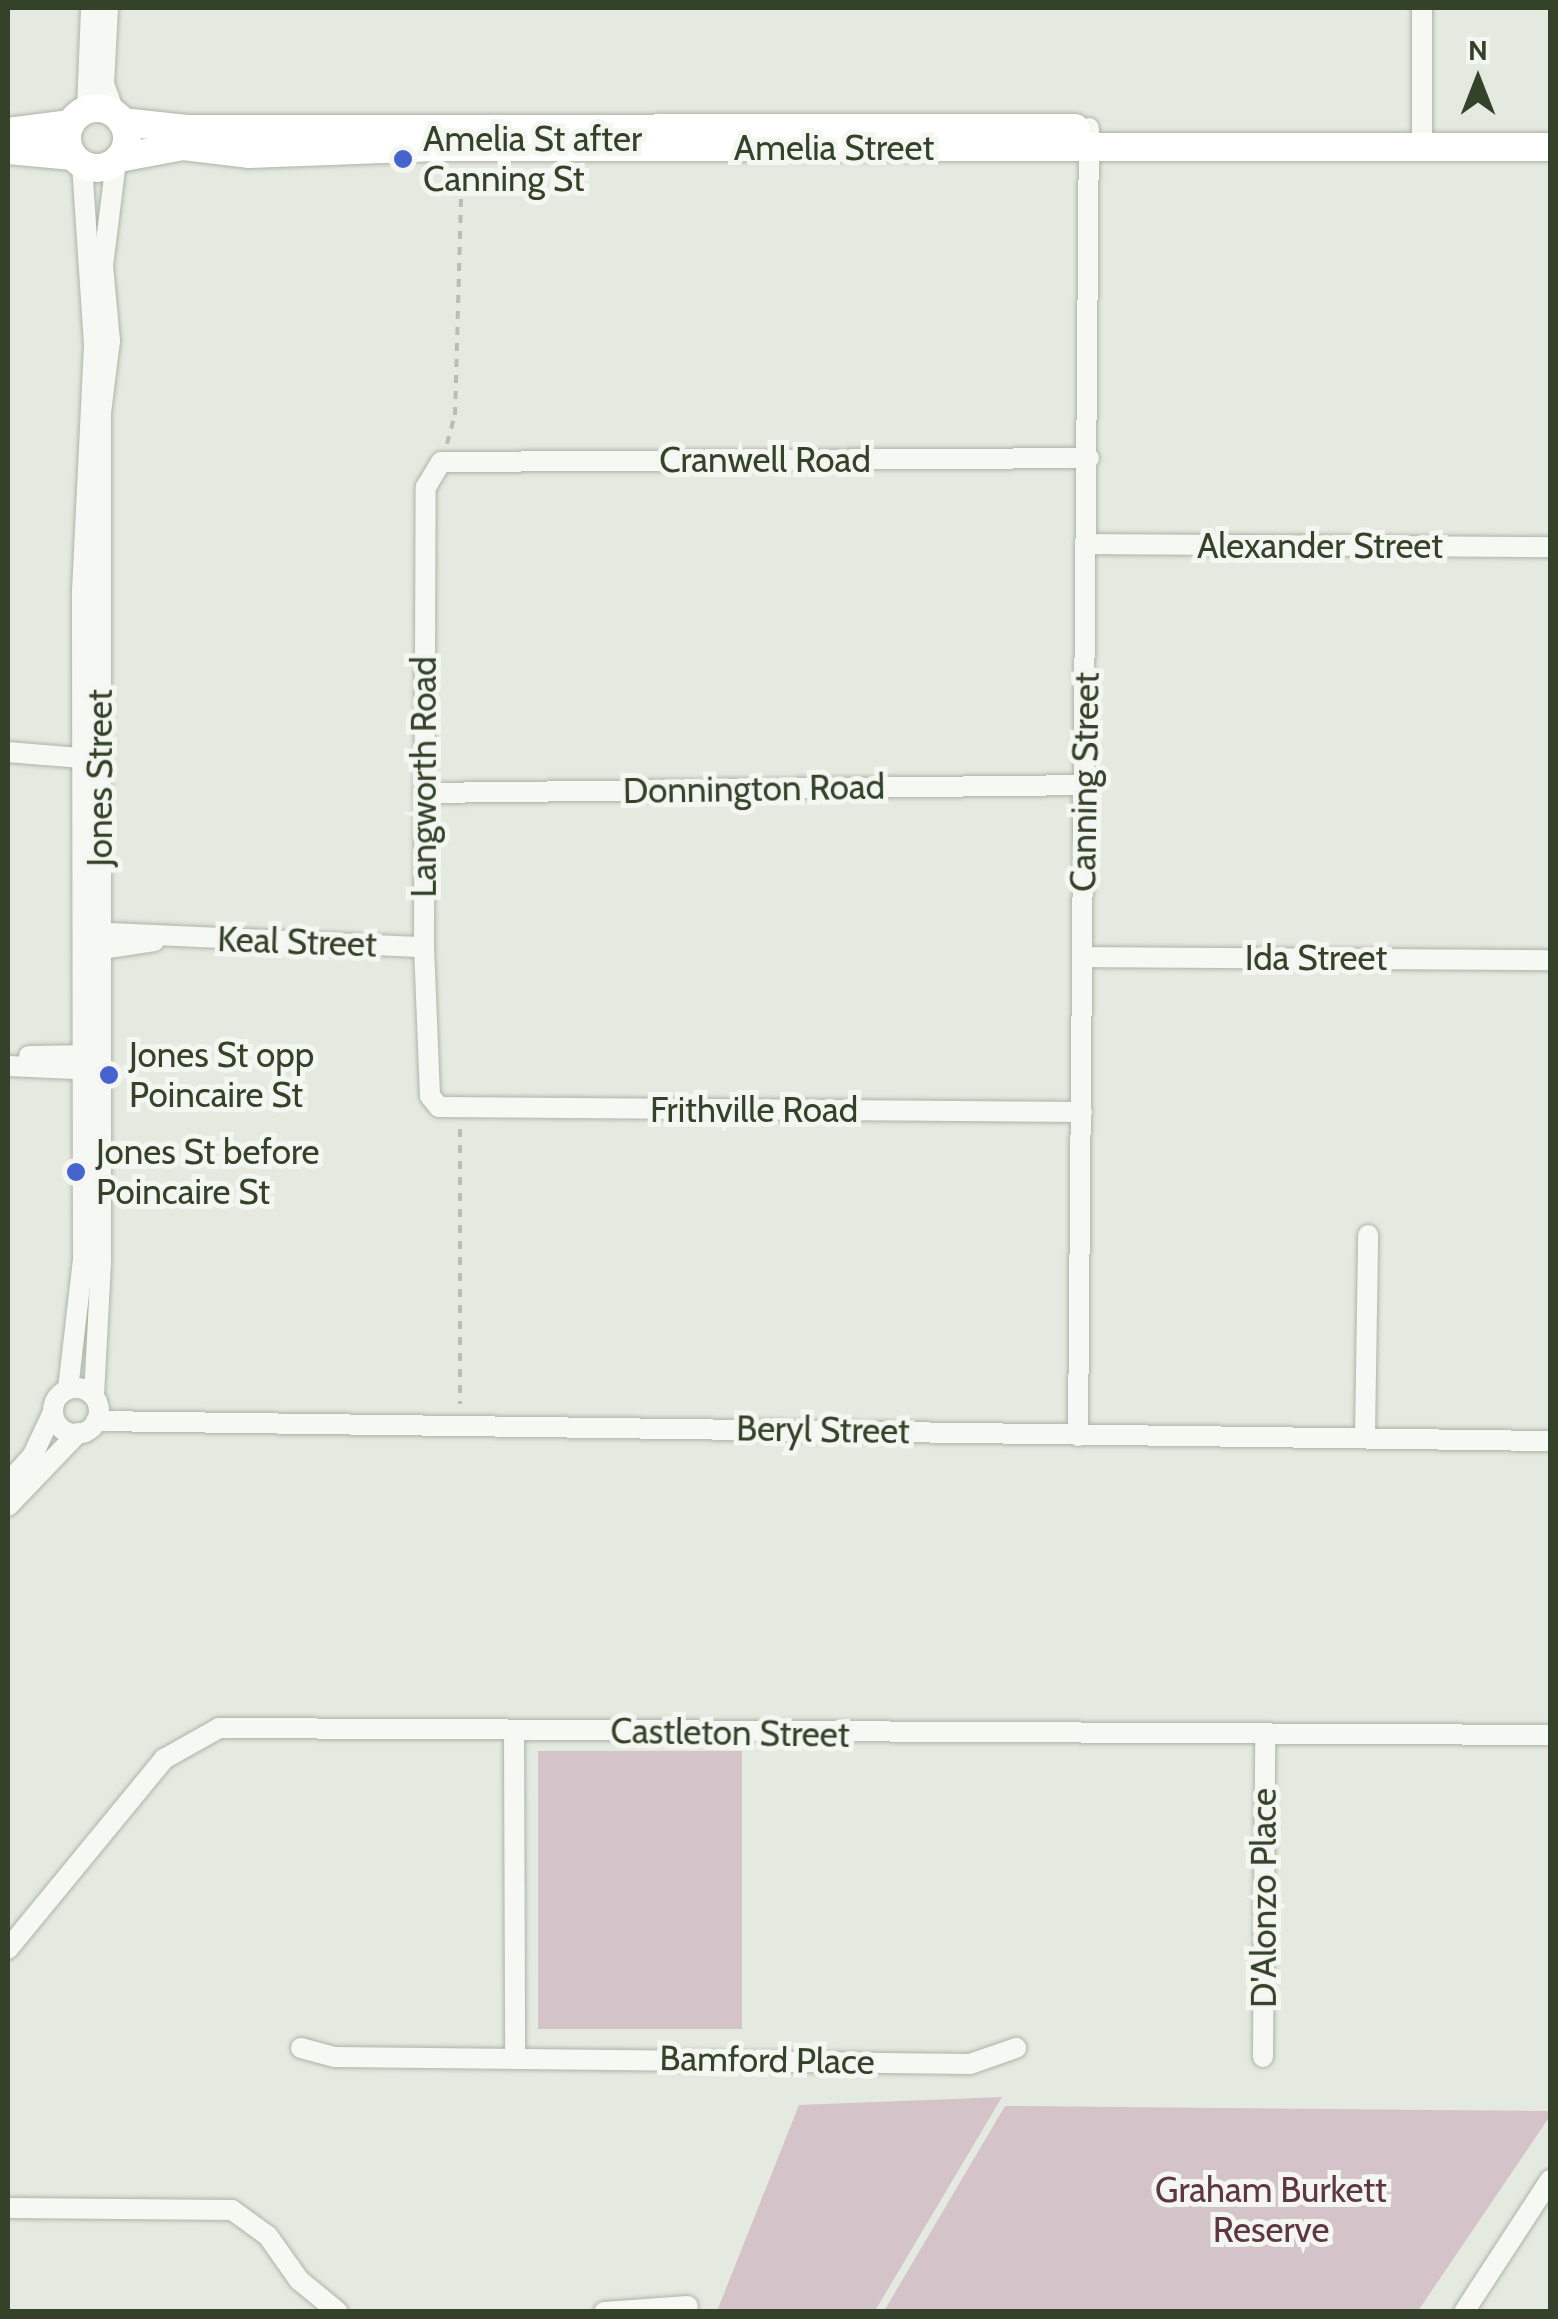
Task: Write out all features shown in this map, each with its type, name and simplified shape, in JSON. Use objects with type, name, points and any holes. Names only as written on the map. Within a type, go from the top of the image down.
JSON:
[{"type":"main road","name":"Amelia Street","points":[[8,132],[99,117],[188,129],[1089,137],[1422,137],[1550,129]]},
{"type":"main road","points":[[8,150],[77,160],[99,117],[127,138],[118,160]]},
{"type":"main road","name":"Amelia Street","points":[[77,160],[118,160],[182,146],[250,154],[1089,137]]},
{"type":"main road","name":"Amelia Street","points":[[1422,137],[1550,147]]},
{"type":"street","points":[[91,8],[99,117]]},
{"type":"street","points":[[99,117],[108,8]]},
{"type":"street","points":[[1422,8],[1422,137]]},
{"type":"street","name":"Canning Street","points":[[1078,1436],[1089,544],[1089,137]]},
{"type":"street","name":"Jones Street","points":[[77,160],[94,345],[84,453],[91,752],[96,1421]]},
{"type":"street","name":"Jones Street","points":[[91,752],[102,414],[110,341],[103,266],[118,160]]},
{"type":"street","name":"Cranwell Road","points":[[441,462],[1089,458]]},
{"type":"street","name":"Langworth Road","points":[[430,1096],[424,947],[426,487],[441,462]]},
{"type":"street","name":"Alexander Street","points":[[1089,544],[1550,547]]},
{"type":"street","points":[[15,752],[91,752]]},
{"type":"street","name":"Donnington Road","points":[[424,793],[1084,785]]},
{"type":"street","name":"Keal Street","points":[[91,942],[170,936],[424,947]]},
{"type":"street","name":"Ida Street","points":[[1082,957],[1550,960]]},
{"type":"street","points":[[8,1063],[91,1063]]},
{"type":"street","name":"Jones Street","points":[[8,1483],[33,1455],[68,1389],[83,1260],[91,1063]]},
{"type":"street","name":"Frithville Road","points":[[430,1096],[439,1108],[460,1109],[1082,1112]]},
{"type":"street","points":[[1365,1436],[1368,1235]]},
{"type":"street","points":[[68,1389],[94,1396]]},
{"type":"street","points":[[53,1412],[64,1430],[78,1433]]},
{"type":"street","points":[[8,1506],[78,1433],[96,1421]]},
{"type":"street","name":"Beryl Street","points":[[96,1421],[460,1422],[1550,1442]]},
{"type":"street","name":"Castleton Street","points":[[8,1948],[164,1758],[218,1728],[1265,1738],[1550,1735]]},
{"type":"street","points":[[514,1730],[515,2056]]},
{"type":"street","name":"D'Alonzo Place","points":[[1263,2058],[1265,1738]]},
{"type":"street","name":"Bamford Place","points":[[302,2048],[335,2058],[515,2056],[970,2064],[1016,2048]]},
{"type":"street","points":[[1464,2312],[1550,2180]]},
{"type":"street","points":[[8,2208],[232,2210],[268,2236],[300,2280],[338,2312]]},
{"type":"street","points":[[604,2312],[688,2306]]},
{"type":"path","points":[[441,462],[455,415],[462,165]]},
{"type":"path","points":[[460,1109],[460,1422]]},
{"type":"green space","points":[[538,1751],[742,1751],[742,2029],[538,2029]]},
{"type":"green space","points":[[1002,2097],[875,2311],[717,2311],[799,2105]]},
{"type":"green space","name":"Graham Burkett Reserve","points":[[1005,2106],[1550,2111],[1550,2116],[1418,2311],[884,2311]]},
{"type":"place","name":"Amelia St after Canning St","points":[[403,159]]},
{"type":"place","name":"Jones St opp Poincaire St","points":[[109,1075]]},
{"type":"place","name":"Jones St before Poincaire St","points":[[76,1172]]}]
